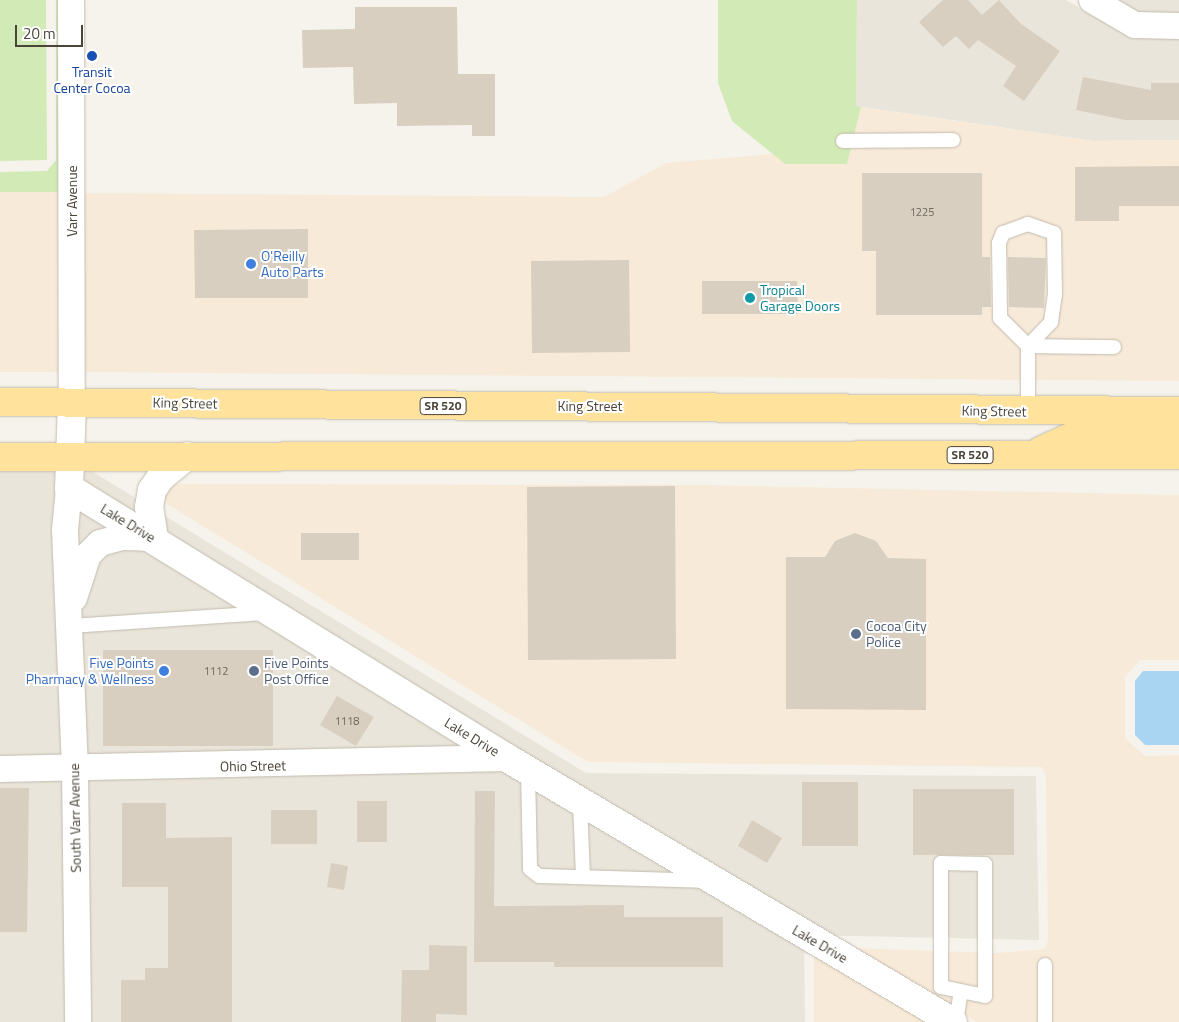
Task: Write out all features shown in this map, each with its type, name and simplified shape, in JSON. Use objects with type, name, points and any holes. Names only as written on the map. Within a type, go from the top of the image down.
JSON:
[{"type":"main road","name":"King Street","points":[[0,402],[1179,411]]},
{"type":"main road","points":[[1033,455],[1088,429],[1179,430]]},
{"type":"main road","name":"SR 520","points":[[0,457],[1179,454]]},
{"type":"street","name":"Varr Avenue","points":[[71,0],[72,403]]},
{"type":"street","points":[[1092,0],[1136,25],[1179,26]]},
{"type":"street","points":[[69,620],[65,509],[69,488],[72,403]]},
{"type":"street","points":[[69,620],[88,555],[100,543],[123,536],[154,538],[149,507],[152,490],[161,477],[187,456]]},
{"type":"street","name":"Lake Drive","points":[[69,488],[154,538],[268,613],[580,802],[954,1022]]},
{"type":"street","name":"South Varr Avenue","points":[[69,620],[75,770],[78,1022]]},
{"type":"street","name":"Ohio Street","points":[[0,769],[75,770],[518,764]]},
{"type":"lane","points":[[843,140],[953,140]]},
{"type":"lane","points":[[1028,411],[1028,346],[1052,322],[1056,295],[1054,233],[1028,224],[1002,233],[998,243],[1000,318],[1028,346],[1114,346]]},
{"type":"lane","points":[[69,620],[268,613]]},
{"type":"lane","points":[[518,764],[530,869],[539,876],[713,881]]},
{"type":"lane","points":[[580,802],[583,877]]},
{"type":"lane","points":[[941,863],[985,864],[985,996],[961,992],[941,987],[941,863]]},
{"type":"lane","points":[[1045,965],[1045,1022]]},
{"type":"lane","points":[[954,1022],[961,992]]},
{"type":"shaded area","points":[[857,0],[1066,0],[1130,37],[1179,39],[1179,140],[1094,141],[856,106]]},
{"type":"shaded area","points":[[1117,0],[1179,0],[1179,13],[1138,12]]},
{"type":"shaded area","points":[[861,107],[1094,141],[1179,140],[1179,381],[84,372],[83,193],[604,197],[666,163],[773,154],[785,164],[847,164]]},
{"type":"shaded area","points":[[0,192],[60,192],[60,372],[0,372]]},
{"type":"shaded area","points":[[0,457],[70,458],[586,773],[1036,776],[1039,940],[804,935],[805,1022],[0,1022]]},
{"type":"shaded area","points":[[172,484],[701,485],[1179,495],[1179,660],[1140,660],[1125,677],[1125,738],[1145,756],[1179,755],[1179,1022],[977,1022],[851,948],[997,953],[1045,949],[1048,940],[1046,776],[1042,767],[588,762],[162,501]]},
{"type":"shaded area","points":[[814,956],[928,1022],[814,1022]]},
{"type":"green space","points":[[0,0],[46,0],[47,160],[0,161]]},
{"type":"green space","points":[[56,0],[59,0],[60,192],[0,192],[0,172],[47,171],[56,160]]},
{"type":"green space","points":[[718,0],[857,0],[856,106],[861,107],[847,164],[785,164],[732,121],[718,83]]},
{"type":"water","points":[[1143,671],[1179,671],[1179,745],[1145,745],[1135,735],[1135,681]]},
{"type":"building","points":[[943,0],[968,0],[982,15],[999,0],[1021,24],[1060,51],[1024,101],[1003,86],[1016,66],[978,40],[969,49],[956,36],[943,47],[919,22]]},
{"type":"building","points":[[355,7],[457,7],[458,74],[495,74],[495,136],[472,136],[472,125],[397,126],[397,103],[354,104],[353,67],[303,68],[302,30],[355,29]]},
{"type":"building","points":[[1083,77],[1151,90],[1151,83],[1179,83],[1179,120],[1125,120],[1076,110]]},
{"type":"building","points":[[1179,166],[1179,206],[1119,206],[1119,221],[1075,221],[1075,167]]},
{"type":"building","points":[[862,173],[982,173],[982,257],[990,257],[991,307],[982,307],[982,315],[876,315],[876,251],[862,251]]},
{"type":"building","name":"O'Reilly Auto Parts","points":[[308,229],[308,298],[195,298],[194,230]]},
{"type":"building","points":[[1008,257],[1046,258],[1044,308],[1009,307]]},
{"type":"building","points":[[629,260],[630,352],[532,353],[531,261]]},
{"type":"building","name":"Tropical Garage Doors","points":[[702,281],[797,281],[798,314],[702,314]]},
{"type":"building","points":[[675,486],[676,659],[528,660],[527,487]]},
{"type":"building","points":[[301,533],[359,533],[359,560],[301,560]]},
{"type":"building","name":"Cocoa City Police","points":[[855,533],[876,541],[888,558],[926,559],[926,710],[786,709],[786,557],[825,557],[835,541]]},
{"type":"building","points":[[103,650],[273,650],[273,746],[103,746]]},
{"type":"building","points":[[337,696],[374,717],[356,746],[320,725]]},
{"type":"building","points":[[802,782],[858,782],[858,846],[802,846]]},
{"type":"building","points":[[0,788],[29,788],[27,932],[0,932]]},
{"type":"building","points":[[913,789],[1014,789],[1014,855],[913,855]]},
{"type":"building","points":[[475,791],[495,791],[494,906],[624,905],[624,917],[723,917],[723,967],[554,967],[554,962],[474,962]]},
{"type":"building","points":[[357,801],[387,801],[387,842],[357,842]]},
{"type":"building","points":[[122,803],[166,803],[166,838],[232,837],[232,1022],[121,1022],[121,980],[145,980],[145,968],[168,968],[168,887],[122,887]]},
{"type":"building","points":[[271,810],[317,810],[317,844],[271,844]]},
{"type":"building","points":[[752,820],[782,838],[767,863],[738,846]]},
{"type":"building","points":[[331,863],[348,866],[344,890],[327,887]]},
{"type":"building","points":[[429,945],[467,946],[467,1015],[436,1014],[436,1022],[401,1022],[402,970],[429,970]]},
{"type":"place","name":"Transit Center Cocoa","points":[[92,56]]},
{"type":"place","name":"O'Reilly Auto Parts","points":[[251,264]]},
{"type":"place","name":"Tropical Garage Doors","points":[[750,298]]},
{"type":"place","name":"Cocoa City Police","points":[[856,634]]},
{"type":"place","name":"Five Points Pharmacy & Wellness","points":[[164,671]]},
{"type":"place","name":"Five Points Post Office","points":[[254,671]]}]
